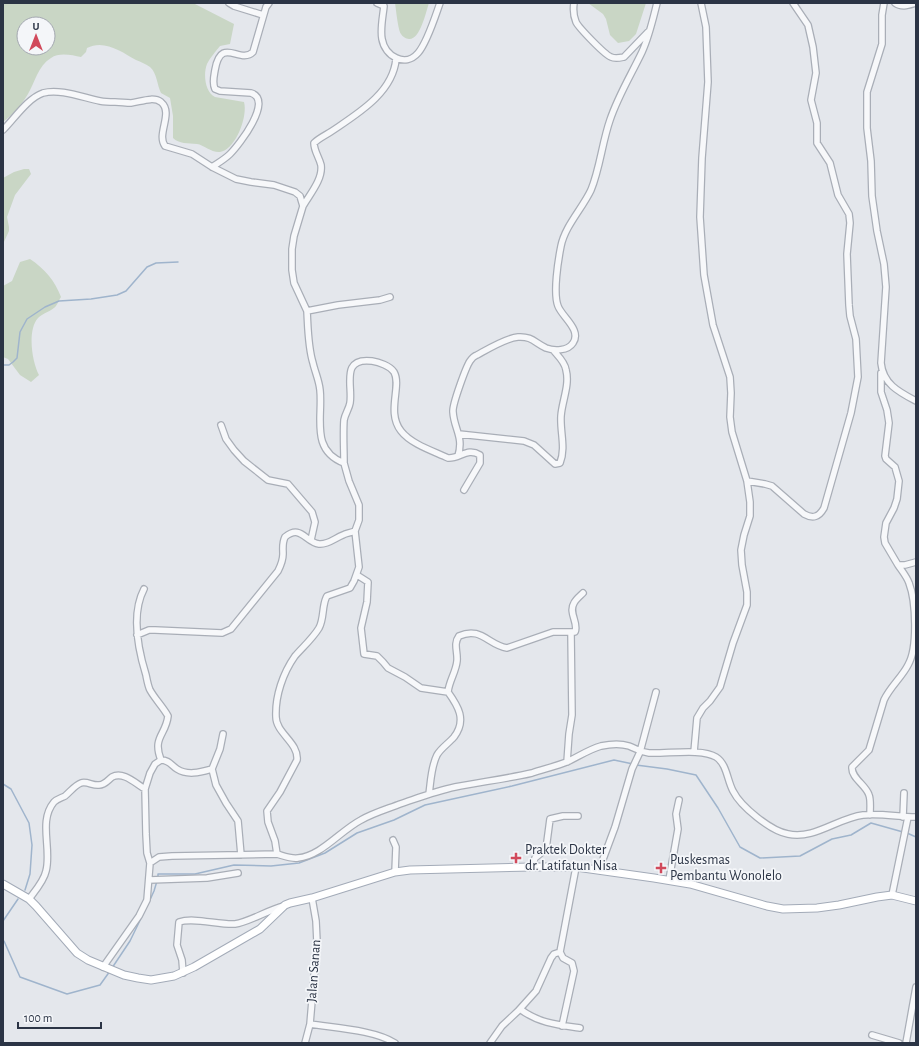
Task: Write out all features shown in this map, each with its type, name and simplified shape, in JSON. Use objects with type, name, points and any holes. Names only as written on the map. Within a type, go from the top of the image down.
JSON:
[{"type":"main road","points":[[3,884],[29,899],[77,953],[88,960],[124,975],[151,980],[183,973],[260,929],[285,906],[298,900],[312,898],[395,872],[417,870],[576,867],[690,884],[767,906],[783,908],[806,909],[839,905],[892,895],[916,901]]},
{"type":"street","points":[[229,3],[234,6],[264,15]]},
{"type":"street","points":[[212,167],[229,155],[246,134],[255,118],[259,105],[259,99],[255,94],[220,92],[215,89],[214,83],[217,61],[222,54],[226,52],[248,56],[253,52],[266,7],[269,3]]},
{"type":"street","points":[[377,3],[384,6],[381,38],[383,44],[396,59],[403,60],[410,60],[418,53],[424,43],[440,3]]},
{"type":"street","points":[[574,3],[574,17],[578,26],[612,58],[618,59],[624,57],[649,31]]},
{"type":"street","points":[[458,456],[461,442],[453,409],[472,358],[509,339],[517,337],[527,337],[536,340],[545,347],[553,350],[568,348],[574,342],[576,337],[574,330],[571,324],[562,315],[556,299],[555,291],[561,246],[567,230],[591,190],[610,120],[620,94],[643,51],[658,3]]},
{"type":"street","points":[[694,752],[697,718],[720,687],[732,643],[747,605],[747,592],[741,550],[750,516],[747,481],[732,432],[730,417],[730,377],[713,325],[704,275],[700,216],[702,158],[708,82],[706,27],[701,3]]},
{"type":"street","points":[[747,481],[772,486],[804,514],[810,517],[815,517],[821,514],[851,413],[858,377],[856,339],[849,306],[847,254],[850,223],[848,214],[838,195],[830,164],[817,142],[816,123],[811,100],[816,73],[813,47],[808,25],[793,3]]},
{"type":"street","points":[[870,815],[870,796],[866,788],[853,774],[852,767],[869,750],[884,700],[909,663],[913,653],[915,638],[914,613],[909,582],[885,543],[884,537],[886,523],[897,499],[899,481],[896,467],[886,459],[885,456],[889,423],[880,385],[880,353],[886,287],[884,264],[872,196],[871,161],[867,128],[867,92],[882,44],[882,15],[884,3]]},
{"type":"street","points":[[896,3],[897,5],[905,6],[916,3]]},
{"type":"street","points":[[344,463],[329,454],[321,436],[321,391],[310,351],[306,311],[294,283],[292,270],[292,249],[294,236],[303,206],[320,178],[321,164],[314,148],[314,143],[347,121],[373,101],[388,81],[395,67],[396,59]]},
{"type":"street","points":[[3,130],[32,98],[49,92],[81,96],[102,102],[130,103],[152,99],[157,100],[162,102],[164,107],[165,118],[162,143],[164,146],[192,154],[212,167],[236,179],[274,185],[295,192],[300,196],[303,206]]},
{"type":"street","points":[[306,311],[338,305],[380,300],[390,297]]},
{"type":"street","points":[[459,434],[524,441],[534,445],[555,464],[560,463],[563,444],[561,417],[568,378],[566,368],[561,359],[553,350]]},
{"type":"street","points":[[277,854],[275,841],[268,822],[267,810],[280,792],[297,760],[294,748],[276,719],[280,686],[291,663],[319,627],[326,598],[350,588],[357,575],[359,560],[355,531],[359,520],[359,505],[349,481],[344,463],[344,419],[350,405],[351,398],[349,375],[356,364],[369,361],[375,362],[389,367],[393,372],[396,384],[394,410],[397,425],[411,440],[448,458],[454,458],[463,453],[479,454],[481,457],[480,463],[464,490]]},
{"type":"street","points":[[881,371],[887,382],[916,401]]},
{"type":"street","points":[[221,425],[226,439],[244,461],[268,480],[288,484],[312,512],[315,522],[311,540]]},
{"type":"street","points":[[137,635],[150,630],[216,633],[227,631],[278,571],[282,564],[282,542],[284,537],[293,533],[299,533],[321,544],[355,531]]},
{"type":"street","points":[[898,565],[916,562]]},
{"type":"street","points":[[357,575],[368,582],[367,602],[361,628],[364,654],[377,656],[388,668],[421,688],[448,692]]},
{"type":"street","points":[[144,589],[140,596],[138,607],[137,635],[150,689],[168,716],[168,721],[158,740],[158,750],[161,760]]},
{"type":"street","points":[[430,794],[431,774],[437,756],[454,737],[460,724],[458,706],[448,692],[449,684],[457,662],[455,646],[456,640],[459,636],[472,633],[478,634],[502,648],[507,648],[553,632],[575,632],[576,628],[572,612],[573,606],[583,593]]},
{"type":"street","points":[[567,762],[568,734],[572,715],[571,633]]},
{"type":"street","points":[[599,870],[615,827],[632,769],[640,752],[656,692]]},
{"type":"street","points":[[223,734],[220,749],[212,769],[216,786],[238,821],[241,855]]},
{"type":"street","points":[[150,863],[163,857],[277,854],[298,858],[314,854],[350,826],[374,814],[430,794],[529,773],[567,762],[600,746],[613,744],[629,746],[640,752],[705,752],[715,756],[721,762],[733,792],[746,807],[765,824],[788,834],[798,835],[809,833],[853,817],[870,815],[916,817]]},
{"type":"street","points":[[104,967],[143,910],[151,880],[150,863],[147,853],[145,789],[150,773],[155,764],[161,760],[170,762],[179,770],[192,774],[212,769]]},
{"type":"street","points":[[29,899],[46,872],[48,858],[46,837],[47,816],[55,801],[63,797],[80,783],[99,786],[117,775],[124,776],[145,789]]},
{"type":"street","points":[[892,895],[906,817],[904,794]]},
{"type":"street","points":[[669,880],[678,829],[676,814],[679,800]]},
{"type":"street","points":[[532,867],[535,858],[546,848],[548,823],[550,819],[563,816],[578,816]]},
{"type":"street","points":[[393,840],[396,847],[395,872]]},
{"type":"street","points":[[562,1026],[574,971],[572,963],[563,958],[560,952],[576,867]]},
{"type":"street","points":[[151,880],[207,878],[238,873]]},
{"type":"street","name":"Jalan Sanan","points":[[305,1043],[310,1024],[317,942],[316,921],[312,898]]},
{"type":"street","points":[[183,973],[182,960],[177,945],[178,923],[180,921],[225,924],[240,923],[274,908],[285,906]]},
{"type":"street","points":[[490,1043],[502,1026],[536,991],[551,958],[554,954],[560,952]]},
{"type":"street","points":[[906,1043],[916,987]]},
{"type":"street","points":[[520,1009],[533,1018],[546,1023],[580,1028]]},
{"type":"street","points":[[310,1024],[382,1037],[395,1043]]},
{"type":"street","points":[[872,1035],[899,1043]]},
{"type":"green space","points":[[3,3],[193,3],[234,24],[230,44],[220,46],[208,62],[205,73],[207,87],[212,95],[215,97],[244,102],[245,108],[240,131],[236,139],[226,150],[217,152],[197,144],[181,142],[173,138],[173,116],[170,98],[161,93],[156,76],[147,65],[119,50],[100,45],[87,48],[86,52],[81,57],[70,55],[56,56],[56,16],[16,16],[16,56],[54,56],[43,65],[23,102],[3,122]]},
{"type":"green space","points":[[395,3],[429,3],[422,25],[413,38],[409,39],[401,34]]},
{"type":"green space","points":[[588,3],[646,3],[636,34],[629,41],[618,43],[610,35],[606,19],[603,14]]},
{"type":"green space","points":[[24,169],[29,169],[31,174],[15,195],[7,217],[9,231],[3,244],[3,178]]},
{"type":"green space","points":[[30,259],[49,276],[61,297],[54,308],[40,316],[35,323],[32,346],[34,362],[39,375],[31,382],[20,375],[8,359],[3,357],[3,286],[12,281],[20,262]]},
{"type":"waterway","points":[[3,365],[9,365],[17,358],[20,332],[27,319],[45,307],[59,301],[91,299],[117,295],[126,291],[147,267],[156,263],[178,262]]},
{"type":"waterway","points":[[158,877],[158,874],[195,874],[234,865],[271,866],[299,863],[325,853],[357,833],[394,820],[425,805],[512,786],[614,760],[633,764]]},
{"type":"waterway","points":[[636,765],[696,775],[718,808],[740,847],[760,858],[800,856],[832,839],[851,835],[871,823],[903,832]]},
{"type":"waterway","points":[[3,784],[11,789],[29,823],[32,845],[30,874],[25,890]]},
{"type":"waterway","points":[[907,833],[916,837]]},
{"type":"waterway","points":[[149,902],[157,881]]},
{"type":"waterway","points":[[3,921],[18,899]]},
{"type":"waterway","points":[[112,968],[130,941],[145,910]]},
{"type":"waterway","points":[[4,941],[20,977],[67,994],[100,985],[110,971]]},
{"type":"place","name":"Praktek Dokter dr. Latifatun Nisa","points":[[516,858]]},
{"type":"place","name":"Puskesmas Pembantu Wonolelo","points":[[661,868]]}]
